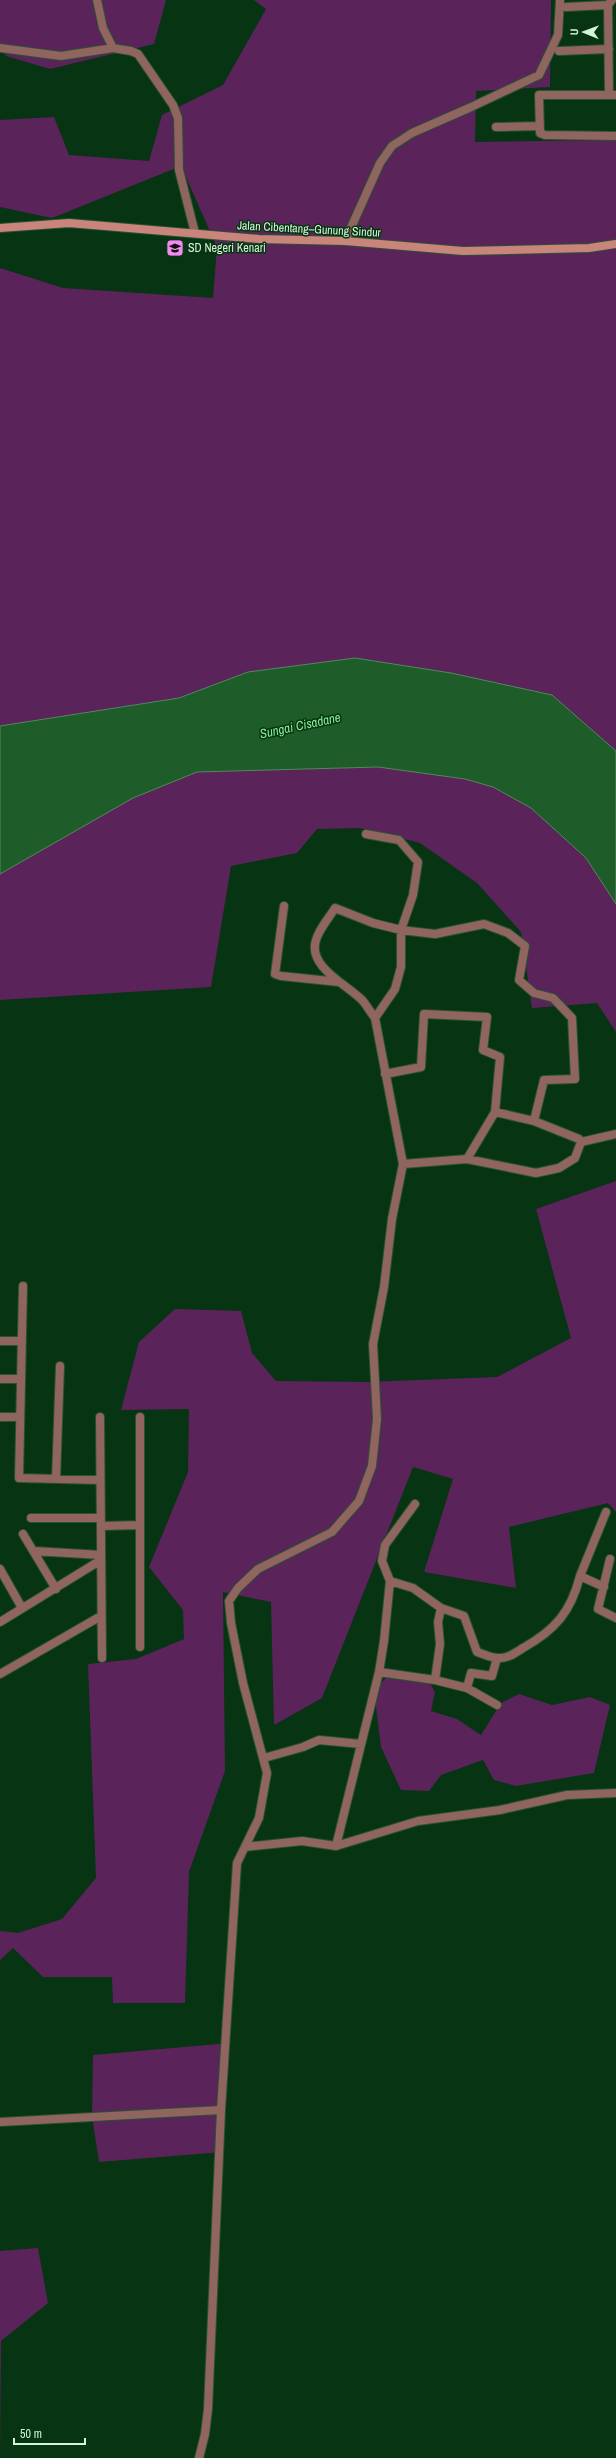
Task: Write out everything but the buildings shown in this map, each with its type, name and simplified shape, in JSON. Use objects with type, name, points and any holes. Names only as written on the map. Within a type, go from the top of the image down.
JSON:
[{"type":"street","points":[[97,0],[103,28],[113,48]]},
{"type":"street","points":[[345,241],[380,163],[392,146],[412,133],[539,75],[558,35],[560,0]]},
{"type":"street","points":[[566,7],[610,2],[609,49],[613,95],[539,95],[540,133],[545,135],[616,136]]},
{"type":"street","points":[[0,48],[62,56],[113,48],[131,51],[138,54],[173,105],[178,118],[179,170],[195,233]]},
{"type":"street","points":[[559,51],[609,49]]},
{"type":"street","points":[[496,127],[539,126]]},
{"type":"street","name":"Jalan Cibentang–Gunung Sindur","points":[[0,228],[69,224],[258,239],[345,241],[463,251],[589,248],[616,244]]},
{"type":"street","points":[[366,834],[399,840],[418,862],[413,895],[401,930],[401,967],[395,989],[375,1018]]},
{"type":"street","points":[[284,906],[275,974],[281,976],[340,982]]},
{"type":"street","points":[[199,2458],[205,2434],[208,2408],[221,2110],[237,1863],[259,1818],[267,1773],[243,1684],[231,1623],[229,1601],[238,1588],[258,1570],[332,1532],[359,1500],[368,1482],[372,1466],[377,1419],[373,1344],[384,1287],[392,1219],[403,1164],[375,1018],[363,1001],[320,964],[315,948],[316,940],[335,908],[373,923],[401,930],[435,934],[484,924],[508,933],[525,946],[519,980],[534,993],[553,998],[572,1018],[575,1079],[544,1080],[534,1121]]},
{"type":"street","points":[[385,1074],[421,1067],[424,1014],[487,1017],[483,1050],[500,1057],[495,1112],[467,1159]]},
{"type":"street","points":[[495,1112],[534,1121],[579,1139],[581,1142]]},
{"type":"street","points":[[581,1142],[616,1134]]},
{"type":"street","points":[[403,1164],[467,1159],[536,1173],[559,1168],[575,1158],[581,1142]]},
{"type":"street","points":[[23,1286],[19,1478],[100,1480]]},
{"type":"street","points":[[0,1341],[22,1341]]},
{"type":"street","points":[[56,1479],[60,1366]]},
{"type":"street","points":[[0,1379],[21,1379]]},
{"type":"street","points":[[140,1416],[140,1647]]},
{"type":"street","points":[[0,1417],[20,1417]]},
{"type":"street","points":[[100,1417],[102,1658]]},
{"type":"street","points":[[336,1846],[378,1672],[390,1581],[382,1561],[385,1545],[415,1504]]},
{"type":"street","points":[[390,1581],[413,1588],[441,1608],[464,1616],[477,1652],[497,1658],[507,1657],[545,1636],[560,1620],[575,1596],[580,1576],[606,1512]]},
{"type":"street","points":[[31,1518],[140,1525]]},
{"type":"street","points":[[23,1534],[56,1589]]},
{"type":"street","points":[[34,1551],[101,1557]]},
{"type":"street","points":[[0,1622],[56,1589],[101,1557]]},
{"type":"street","points":[[610,1559],[598,1609],[616,1618]]},
{"type":"street","points":[[0,1570],[22,1608]]},
{"type":"street","points":[[580,1576],[604,1588]]},
{"type":"street","points":[[435,1680],[440,1644],[438,1622],[441,1608]]},
{"type":"street","points":[[0,1674],[101,1616]]},
{"type":"street","points":[[466,1688],[471,1673],[492,1676],[497,1658]]},
{"type":"street","points":[[378,1672],[435,1680],[466,1688],[497,1705]]},
{"type":"street","points":[[264,1758],[303,1747],[319,1740],[361,1744]]},
{"type":"street","points":[[245,1847],[302,1841],[336,1846],[418,1822],[500,1810],[567,1795],[616,1793]]},
{"type":"street","points":[[0,2122],[221,2110]]},
{"type":"shaded area","points":[[0,0],[166,0],[154,44],[50,69],[6,56],[0,45]]},
{"type":"shaded area","points":[[254,0],[551,0],[550,87],[476,91],[475,142],[616,140],[616,751],[552,695],[451,673],[355,658],[248,672],[179,698],[0,726],[0,268],[63,288],[213,298],[217,247],[181,166],[52,218],[0,207],[0,120],[54,117],[69,155],[149,161],[162,115],[223,85],[266,9]]},
{"type":"shaded area","points":[[378,767],[465,779],[493,787],[531,808],[586,858],[616,904],[616,1032],[597,1003],[532,1008],[521,932],[477,883],[420,843],[360,828],[317,829],[297,853],[231,866],[211,987],[0,1000],[0,874],[133,798],[197,772]]},
{"type":"shaded area","points":[[616,1181],[616,1512],[608,1503],[509,1527],[516,1588],[424,1572],[453,1479],[413,1467],[322,1698],[274,1725],[271,1602],[223,1592],[225,1771],[189,1872],[185,2003],[113,2003],[112,1977],[43,1977],[13,1948],[0,1960],[0,1931],[18,1933],[62,1919],[96,1878],[88,1664],[136,1659],[184,1639],[183,1610],[149,1567],[188,1472],[189,1409],[121,1410],[139,1342],[175,1309],[241,1311],[252,1353],[276,1381],[367,1382],[497,1377],[571,1338],[536,1209]]},
{"type":"shaded area","points":[[392,1672],[426,1677],[435,1692],[431,1711],[457,1719],[481,1735],[501,1703],[519,1694],[552,1705],[590,1697],[610,1705],[594,1773],[516,1786],[494,1780],[483,1760],[441,1775],[429,1791],[401,1790],[381,1747],[374,1690]]},
{"type":"shaded area","points":[[229,2043],[223,2152],[99,2162],[92,2116],[93,2055]]},
{"type":"shaded area","points":[[38,2248],[48,2303],[1,2341],[0,2458],[0,2251]]},
{"type":"water","name":"Sungai Cisadane","points":[[355,658],[451,673],[552,695],[616,751],[616,904],[586,858],[531,808],[493,787],[465,779],[378,767],[197,772],[133,798],[0,874],[0,726],[179,698],[248,672]]},
{"type":"place","name":"SD Negeri Kenari","points":[[175,248]]}]
